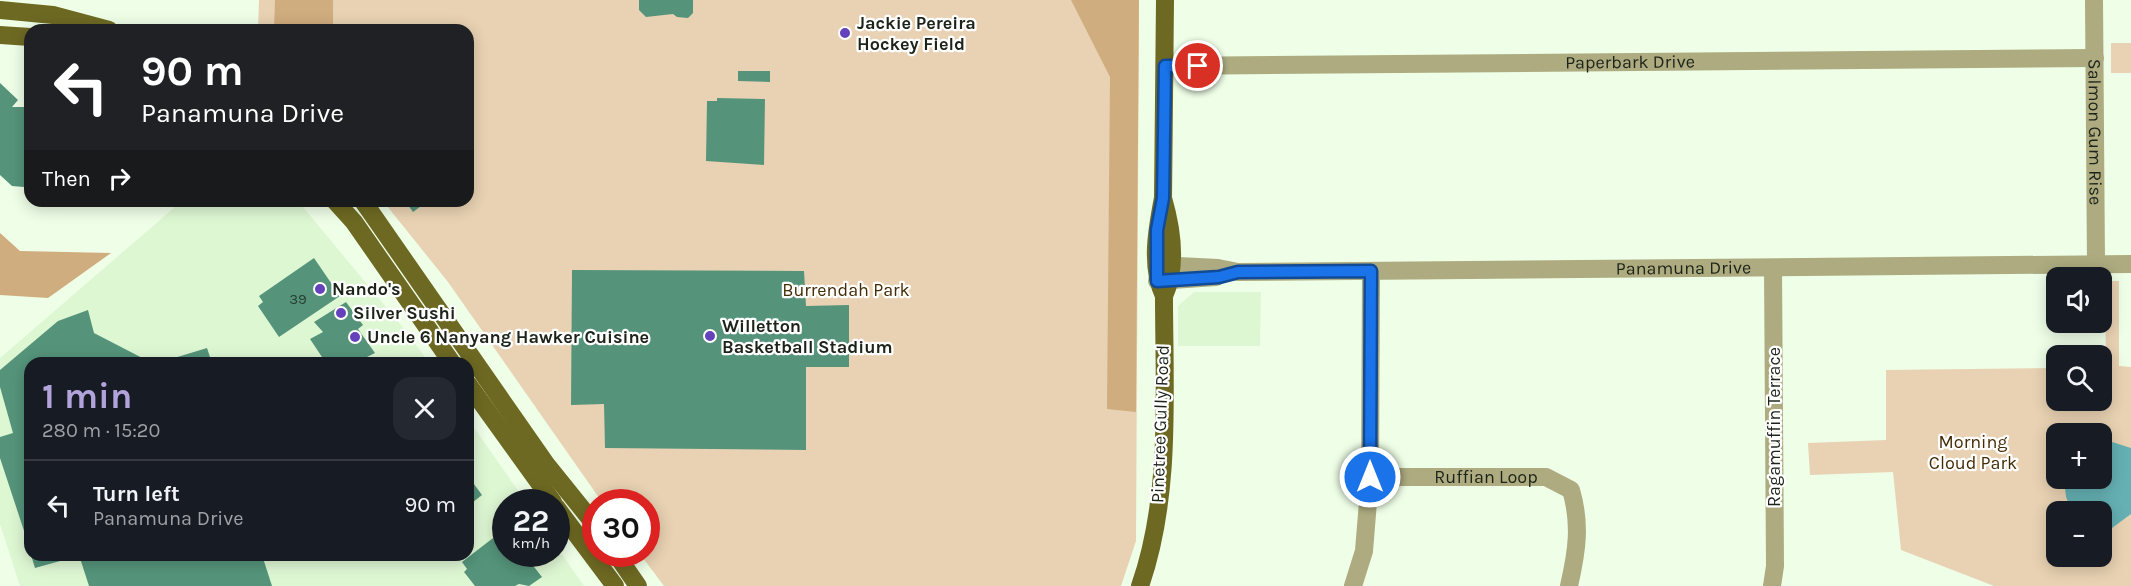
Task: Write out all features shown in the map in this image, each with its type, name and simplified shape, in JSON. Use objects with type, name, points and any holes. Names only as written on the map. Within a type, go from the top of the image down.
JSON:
[{"type":"main road","name":"Pinetree Gully Road","points":[[1140,586],[1148,564],[1159,498],[1164,428],[1164,278],[1172,229],[1163,198],[1165,0]]},
{"type":"main road","points":[[0,10],[53,15],[87,24]]},
{"type":"main road","points":[[0,34],[24,36]]},
{"type":"main road","points":[[340,207],[354,222],[448,357]]},
{"type":"main road","points":[[367,207],[472,357]]},
{"type":"main road","points":[[474,361],[546,464],[582,509]]},
{"type":"main road","points":[[474,392],[544,489]]},
{"type":"main road","points":[[570,526],[615,586]]},
{"type":"main road","points":[[625,567],[638,586]]},
{"type":"street","name":"Salmon Gum Rise","points":[[2094,0],[2096,264]]},
{"type":"street","name":"Paperbark Drive","points":[[1165,66],[2095,58]]},
{"type":"street","name":"Panamuna Drive","points":[[1164,278],[1218,268],[1238,272],[2131,264]]},
{"type":"street","name":"Ragamuffin Terrace","points":[[1772,586],[1775,567],[1773,268]]},
{"type":"street","points":[[1353,586],[1364,551],[1370,477],[1371,271]]},
{"type":"street","name":"Ruffian Loop","points":[[1370,477],[1546,477],[1571,490],[1578,516],[1569,586]]},
{"type":"shaded area","points":[[275,0],[333,0],[333,24],[274,24]]},
{"type":"shaded area","points":[[1071,0],[1139,0],[1136,412],[1107,409],[1110,77]]},
{"type":"shaded area","points":[[175,207],[303,207],[425,357],[24,357],[24,561],[474,561],[474,428],[517,489],[492,489],[492,567],[570,566],[584,586],[20,586],[0,524],[0,358]]},
{"type":"shaded area","points":[[0,233],[20,251],[111,253],[48,298],[0,295]]},
{"type":"shaded area","points":[[1194,292],[1261,292],[1260,346],[1178,346],[1178,306]]},
{"type":"green space","name":"Burrendah Park","points":[[259,0],[1139,0],[1136,541],[1121,586],[664,586],[650,567],[660,567],[660,489],[593,489],[448,282],[388,207],[474,207],[474,24],[258,24]]},
{"type":"green space","points":[[2111,43],[2131,43],[2131,73],[2111,73]]},
{"type":"green space","name":"Morning Cloud Park","points":[[2112,281],[2119,281],[2119,366],[2131,367],[2131,586],[1994,586],[1901,550],[1893,472],[1810,475],[1808,443],[1886,440],[1886,370],[2046,368],[2046,411],[2112,411],[2112,345],[2106,345],[2106,333],[2112,333]]},
{"type":"water","points":[[2112,442],[2131,448],[2131,514],[2112,528],[2112,501],[2068,501],[2065,489],[2112,489]]},
{"type":"building","points":[[639,0],[693,0],[693,13],[688,18],[677,17],[673,14],[646,17],[639,10]]},
{"type":"building","points":[[738,71],[770,71],[770,82],[738,81]]},
{"type":"building","points":[[0,83],[18,100],[12,107],[24,107],[24,187],[12,186],[0,175]]},
{"type":"building","points":[[717,98],[765,99],[764,165],[706,161],[707,101],[717,101]]},
{"type":"building","points":[[409,207],[420,207],[413,212]]},
{"type":"building","points":[[314,258],[340,296],[279,337],[258,306],[263,302],[259,296]]},
{"type":"building","name":"Willetton Basketball Stadium","points":[[572,270],[804,271],[806,306],[849,305],[849,367],[806,367],[806,450],[605,448],[604,404],[571,405]]},
{"type":"building","points":[[346,302],[363,325],[358,329],[375,353],[367,357],[322,357],[310,339],[323,332],[314,322]]},
{"type":"building","points":[[88,310],[94,333],[140,357],[24,357],[24,531],[0,458],[0,437],[13,433],[0,387],[0,370],[58,321]]},
{"type":"building","points":[[207,348],[210,357],[177,357]]},
{"type":"building","points":[[474,484],[482,495],[474,501]]},
{"type":"building","points":[[492,539],[492,567],[534,567],[542,577],[529,586],[519,584],[515,586],[475,586],[464,572],[467,569],[462,562],[474,561],[474,553]]},
{"type":"building","points":[[33,561],[60,561],[35,568]]},
{"type":"building","points":[[81,561],[264,561],[272,586],[89,586]]},
{"type":"place","name":"Jackie Pereira Hockey Field","points":[[845,33]]},
{"type":"place","name":"Nando's","points":[[320,289]]},
{"type":"place","name":"Silver Sushi","points":[[341,313]]},
{"type":"place","name":"Willetton Basketball Stadium","points":[[710,336]]},
{"type":"place","name":"Uncle 6 Nanyang Hawker Cuisine","points":[[355,337]]},
{"type":"route","points":[[1198,66],[1165,66],[1163,198],[1157,230],[1157,281],[1219,277],[1238,272],[1371,271],[1370,477]]}]
